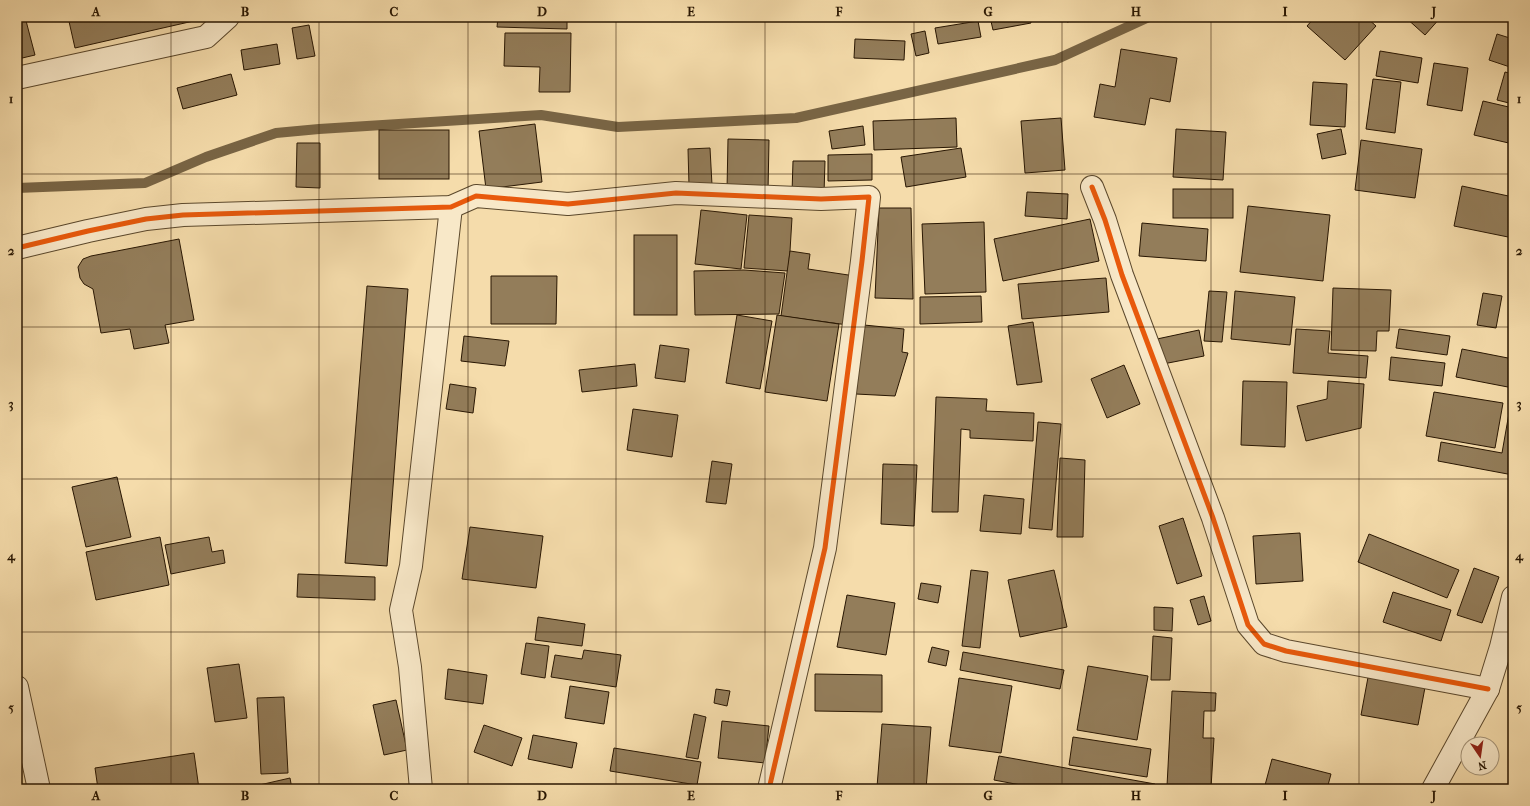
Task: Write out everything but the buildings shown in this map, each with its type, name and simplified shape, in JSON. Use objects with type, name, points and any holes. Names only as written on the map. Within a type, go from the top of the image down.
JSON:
[{"type":"street","points":[[17,78],[206,37],[228,17]]},
{"type":"street","points":[[1092,187],[1105,220],[1122,275],[1213,518],[1248,625],[1264,644],[1286,651],[1316,655],[1488,689]]},
{"type":"street","points":[[17,248],[95,229],[146,219],[183,215],[451,207],[476,196],[568,204],[676,193],[822,199],[869,197],[825,548],[769,789]]},
{"type":"street","points":[[421,789],[410,667],[401,610],[411,566],[451,207]]},
{"type":"street","points":[[1433,789],[1488,689],[1507,648],[1513,597]]},
{"type":"street","points":[[17,687],[39,789]]},
{"type":"waterway","points":[[17,188],[145,183],[206,157],[276,133],[319,129],[541,115],[618,127],[796,118],[1055,60],[1149,17]]},
{"type":"cycle path","points":[[1092,187],[1105,220],[1122,275],[1213,518],[1248,625],[1264,644],[1286,651],[1488,689]]},
{"type":"cycle path","points":[[17,248],[146,219],[183,215],[451,207],[476,196],[568,204],[676,193],[821,199],[869,197],[825,548],[769,789]]}]
